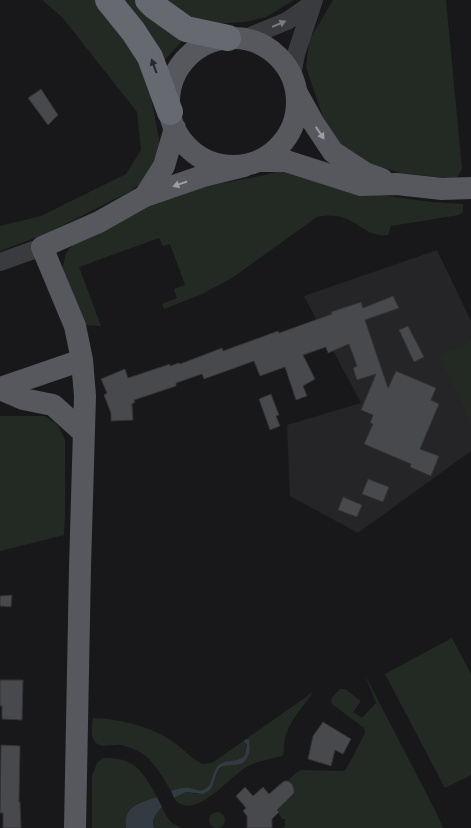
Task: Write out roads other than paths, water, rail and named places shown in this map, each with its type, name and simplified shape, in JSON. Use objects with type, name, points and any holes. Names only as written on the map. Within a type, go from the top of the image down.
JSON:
[{"type":"highway","points":[[108,0],[133,31],[150,57],[172,120]]},
{"type":"highway","points":[[148,0],[186,29],[235,38]]},
{"type":"main road","points":[[145,196],[164,166],[172,120],[170,94],[174,78],[183,62],[195,50],[211,42],[235,38],[257,43],[271,50],[283,61],[313,122],[333,152],[364,173],[397,184]]},
{"type":"main road","points":[[74,828],[84,396],[82,360],[75,326],[42,247],[99,222],[145,196],[203,176],[252,163],[275,151],[286,138],[294,124],[297,108],[294,83]]},
{"type":"main road","points":[[172,120],[183,142],[195,153],[210,162],[226,166],[286,161],[362,185],[397,184],[442,189],[471,188]]},
{"type":"main road","points":[[0,389],[82,360]]},
{"type":"main road","points":[[0,389],[23,399],[53,405],[84,433]]},
{"type":"street","points":[[235,38],[286,21],[313,1]]},
{"type":"street","points":[[294,83],[296,54],[313,1]]},
{"type":"street","points":[[0,262],[42,247]]}]
